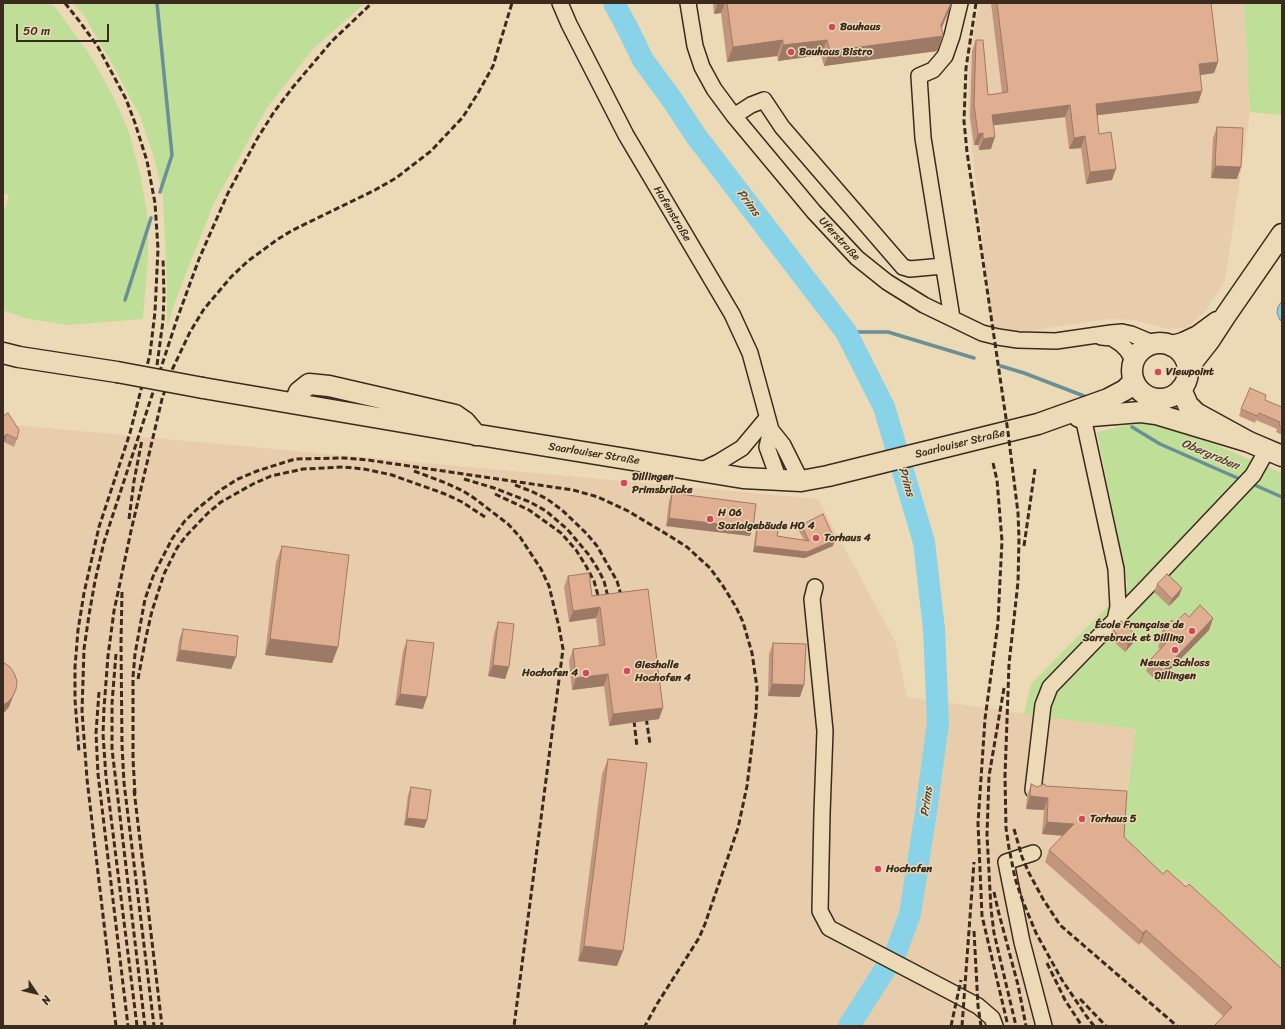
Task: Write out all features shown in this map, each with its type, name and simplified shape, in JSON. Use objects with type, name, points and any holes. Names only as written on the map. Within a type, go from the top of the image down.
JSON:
[{"type":"main road","points":[[1187,369],[1209,342],[1226,314],[1282,234]]},
{"type":"main road","points":[[1226,314],[1213,326],[1198,336],[1183,343],[1144,348],[1136,356],[1134,361],[1132,368],[1134,382],[1147,396],[1157,399],[1180,397],[1196,413],[1266,449]]},
{"type":"main road","points":[[1163,345],[1180,352],[1185,360],[1187,376],[1180,397]]},
{"type":"main road","name":"Saarlouiser Straße","points":[[3,353],[19,357],[117,372],[478,435],[743,478],[801,481],[828,476],[1038,424],[1083,417],[1141,412],[1156,414],[1266,449]]},
{"type":"main road","name":"Saarlouiser Straße","points":[[1038,424],[1108,399],[1125,390],[1134,382]]},
{"type":"main road","name":"Saarlouiser Straße","points":[[1060,420],[1147,396]]},
{"type":"street","name":"Hafenstraße","points":[[560,3],[568,24],[626,135],[732,314],[750,353],[769,424],[783,445],[801,481]]},
{"type":"street","name":"Uferstraße","points":[[688,3],[695,46],[702,67],[714,89],[734,116],[814,212],[857,258],[887,282],[924,305],[982,333],[998,337],[1018,340],[1056,341],[1122,332],[1163,345]]},
{"type":"street","points":[[952,318],[923,138],[919,76],[933,70],[944,56],[952,36],[960,3]]},
{"type":"street","points":[[734,116],[751,105],[764,100],[782,127],[903,267],[910,269],[944,266]]},
{"type":"street","name":"Uferstraße","points":[[1094,335],[1112,338],[1127,350],[1134,361]]},
{"type":"street","points":[[1083,417],[1116,568],[1118,607],[1115,620]]},
{"type":"street","name":"Hafenstraße","points":[[769,424],[767,447],[779,480]]},
{"type":"street","points":[[700,471],[719,462],[742,448],[769,424]]},
{"type":"street","points":[[1033,790],[1043,705],[1050,687],[1253,475],[1266,449]]},
{"type":"street","points":[[815,587],[812,599],[825,731],[820,911],[829,928],[978,1006],[992,1018],[995,1026]]},
{"type":"street","points":[[1033,853],[1006,862],[1022,942],[1044,1026]]},
{"type":"shaded area","points":[[979,3],[1244,3],[1250,112],[1225,281],[1205,312],[1187,328],[1168,329],[1135,320],[1108,319],[1015,333],[992,329],[968,111],[969,61]]},
{"type":"shaded area","points":[[3,424],[818,499],[896,643],[907,697],[1136,729],[1120,849],[1168,895],[1183,878],[1282,973],[1282,1026],[3,1026]]},
{"type":"green space","points":[[3,3],[50,3],[55,7],[90,55],[111,92],[128,129],[141,177],[148,221],[148,256],[143,319],[68,325],[24,318],[3,310],[3,214],[9,195],[3,193]]},
{"type":"green space","points":[[72,3],[365,3],[313,49],[266,109],[213,205],[176,299],[167,327],[167,285],[163,197],[155,161],[140,116],[83,14]]},
{"type":"green space","points":[[1244,3],[1282,3],[1282,115],[1250,112]]},
{"type":"green space","points":[[1161,422],[1282,473],[1282,973],[1183,878],[1167,895],[1120,849],[1136,729],[1024,714],[1031,684],[1128,586],[1097,432],[1128,425]]},
{"type":"water","points":[[1282,301],[1282,321],[1277,313],[1278,307]]},
{"type":"building","name":"Bauhaus","points":[[727,3],[951,3],[941,25],[943,36],[830,51],[827,40],[783,45],[783,40],[733,47]]},
{"type":"building","points":[[997,3],[1211,3],[1218,62],[1199,64],[1202,91],[1096,104],[1099,134],[1111,132],[1116,169],[1090,172],[1085,136],[1074,138],[1070,105],[992,115],[995,137],[983,139],[983,133],[978,134],[974,105],[976,40],[983,40],[988,95],[1008,92]]},
{"type":"building","points":[[1217,127],[1243,128],[1241,167],[1215,166]]},
{"type":"building","points":[[1250,388],[1266,395],[1265,400],[1282,407],[1282,427],[1279,425],[1280,422],[1259,413],[1257,416],[1241,409]]},
{"type":"building","points":[[8,413],[19,430],[17,439],[7,434],[3,437],[3,416]]},
{"type":"building","name":"H 06 Sozialgebäude HO 4","points":[[672,493],[756,504],[753,528],[669,518]]},
{"type":"building","points":[[823,514],[835,540],[807,552],[755,546],[758,523],[779,526],[777,536],[809,541],[801,525]]},
{"type":"building","points":[[282,546],[349,555],[338,647],[270,639]]},
{"type":"building","name":"Gieshalle Hochofen 4","points":[[589,573],[592,596],[648,589],[663,708],[613,714],[608,674],[576,678],[573,649],[605,645],[600,607],[573,611],[568,576]]},
{"type":"building","points":[[1167,574],[1182,588],[1172,599],[1157,584]]},
{"type":"building","name":"Neues Schloss Dillingen","points":[[1200,605],[1213,618],[1163,671],[1151,659],[1168,641],[1163,636],[1166,632],[1163,629],[1172,620],[1175,623],[1185,613],[1189,617]]},
{"type":"building","points":[[1121,621],[1136,635],[1128,644],[1113,630]]},
{"type":"building","points":[[498,622],[514,624],[509,667],[493,665]]},
{"type":"building","points":[[183,629],[238,636],[236,657],[180,650]]},
{"type":"building","points":[[407,640],[434,643],[427,697],[400,694]]},
{"type":"building","points":[[773,643],[806,644],[804,685],[772,684]]},
{"type":"building","points":[[3,662],[10,667],[17,681],[13,696],[3,705]]},
{"type":"building","points":[[608,759],[647,763],[623,951],[584,946]]},
{"type":"building","points":[[1031,784],[1037,787],[1045,784],[1045,786],[1127,791],[1124,837],[1163,874],[1167,870],[1186,887],[1189,884],[1282,969],[1282,1026],[1214,1026],[1232,1007],[1146,930],[1143,933],[1049,850],[1074,824],[1047,822],[1048,798],[1030,796]]},
{"type":"building","points":[[411,787],[431,790],[427,820],[407,818]]},
{"type":"waterway","points":[[157,3],[172,155],[160,192]]},
{"type":"waterway","name":"Prims","points":[[614,3],[643,60],[696,136],[846,332],[884,407],[924,542],[934,629],[938,723],[926,812],[910,914],[896,952],[849,1026]]},
{"type":"waterway","points":[[125,300],[151,218]]},
{"type":"waterway","name":"Obergraben","points":[[846,332],[888,332],[974,358]]},
{"type":"waterway","name":"Obergraben","points":[[1001,366],[1024,373],[1084,396]]},
{"type":"waterway","name":"Obergraben","points":[[1132,427],[1160,444],[1242,480]]},
{"type":"waterway","name":"Obergraben","points":[[1250,483],[1282,497]]},
{"type":"railway","points":[[65,3],[98,47],[126,99],[147,161],[155,203],[158,249],[155,312],[150,354],[130,433],[99,527],[84,593],[78,630],[75,667],[75,700],[79,752]]},
{"type":"railway","points":[[116,1026],[87,779],[82,711],[84,649],[95,581],[104,542],[177,319],[199,259],[228,193],[257,139],[274,112],[332,41],[372,3]]},
{"type":"railway","points":[[137,1026],[106,777],[103,734],[104,708],[108,656],[114,611],[162,399],[172,370],[190,332],[204,309],[231,277],[248,261],[293,230],[375,190],[396,178],[431,151],[463,117],[493,66],[512,3]]},
{"type":"railway","points":[[976,3],[966,68],[964,121],[967,152],[1008,432],[1018,513],[1019,538],[1018,582],[1009,664],[1005,776],[1006,828],[1015,878],[1036,933],[1062,980],[1094,1026]]},
{"type":"railway","points":[[157,365],[163,321],[163,258]]},
{"type":"railway","points":[[129,519],[134,481],[142,440]]},
{"type":"railway","points":[[135,794],[133,759],[133,677],[135,654],[145,599],[154,574],[172,539],[184,522],[197,509],[222,489],[238,479],[257,471],[295,459],[344,458],[368,460],[573,490],[598,497],[628,511],[687,547],[710,568],[736,607],[743,622],[752,653],[757,687],[756,713],[747,786],[738,828],[699,938],[657,1004],[645,1026]]},
{"type":"railway","points":[[993,463],[997,480],[1002,541],[998,623],[985,719],[978,823],[982,916],[1008,1026]]},
{"type":"railway","points":[[138,679],[152,611],[164,574],[177,548],[186,536],[221,502],[253,484],[271,476],[303,469],[344,467],[364,469],[392,475],[445,494],[462,502],[485,517]]},
{"type":"railway","points":[[1024,546],[1035,469]]},
{"type":"railway","points":[[414,471],[463,491],[508,524],[520,537],[541,569],[549,586],[563,649],[514,1026]]},
{"type":"railway","points":[[464,479],[494,488],[530,502],[546,511],[567,529],[589,555],[599,571],[604,581],[610,605]]},
{"type":"railway","points":[[515,485],[547,499],[562,510],[587,534],[597,546],[617,581],[623,602]]},
{"type":"railway","points":[[495,494],[529,510],[561,533],[576,550],[586,566],[594,581],[601,606]]},
{"type":"railway","points":[[122,592],[122,745],[124,783],[154,1026]]},
{"type":"railway","points":[[116,654],[112,703],[112,749],[145,1026]]},
{"type":"railway","points":[[1004,688],[989,776],[987,835],[991,909],[994,933],[1016,1026]]},
{"type":"railway","points":[[99,692],[96,733],[98,774],[128,1026]]},
{"type":"railway","points":[[645,710],[650,744]]},
{"type":"railway","points":[[633,712],[637,747]]},
{"type":"railway","points":[[134,790],[162,1026]]},
{"type":"railway","points":[[1014,829],[1022,857],[1029,873],[1043,899],[1060,925],[1177,1026]]},
{"type":"railway","points":[[962,1026],[974,862]]},
{"type":"railway","points":[[994,892],[1018,985],[1026,1026]]},
{"type":"railway","points":[[974,931],[978,1006],[981,1026]]},
{"type":"railway","points":[[1047,963],[1065,1000],[1082,1026]]},
{"type":"railway","points":[[951,1026],[961,980]]},
{"type":"railway","points":[[1080,999],[1106,1026]]},
{"type":"place","name":"Bauhaus","points":[[832,27]]},
{"type":"place","name":"Bauhaus Bistro","points":[[791,52]]},
{"type":"place","name":"Viewpoint","points":[[1158,372]]},
{"type":"place","name":"Dillingen Primsbrücke","points":[[624,483]]},
{"type":"place","name":"H 06 Sozialgebäude HO 4","points":[[710,519]]},
{"type":"place","name":"Torhaus 4","points":[[816,538]]},
{"type":"place","name":"École Française de Sarrebruck et Dilling","points":[[1192,631]]},
{"type":"place","name":"Neues Schloss Dillingen","points":[[1175,650]]},
{"type":"place","name":"Gieshalle Hochofen 4","points":[[627,671]]},
{"type":"place","name":"Hochofen 4","points":[[586,673]]},
{"type":"place","name":"Torhaus 5","points":[[1082,819]]},
{"type":"place","name":"Hochofen","points":[[878,869]]}]
